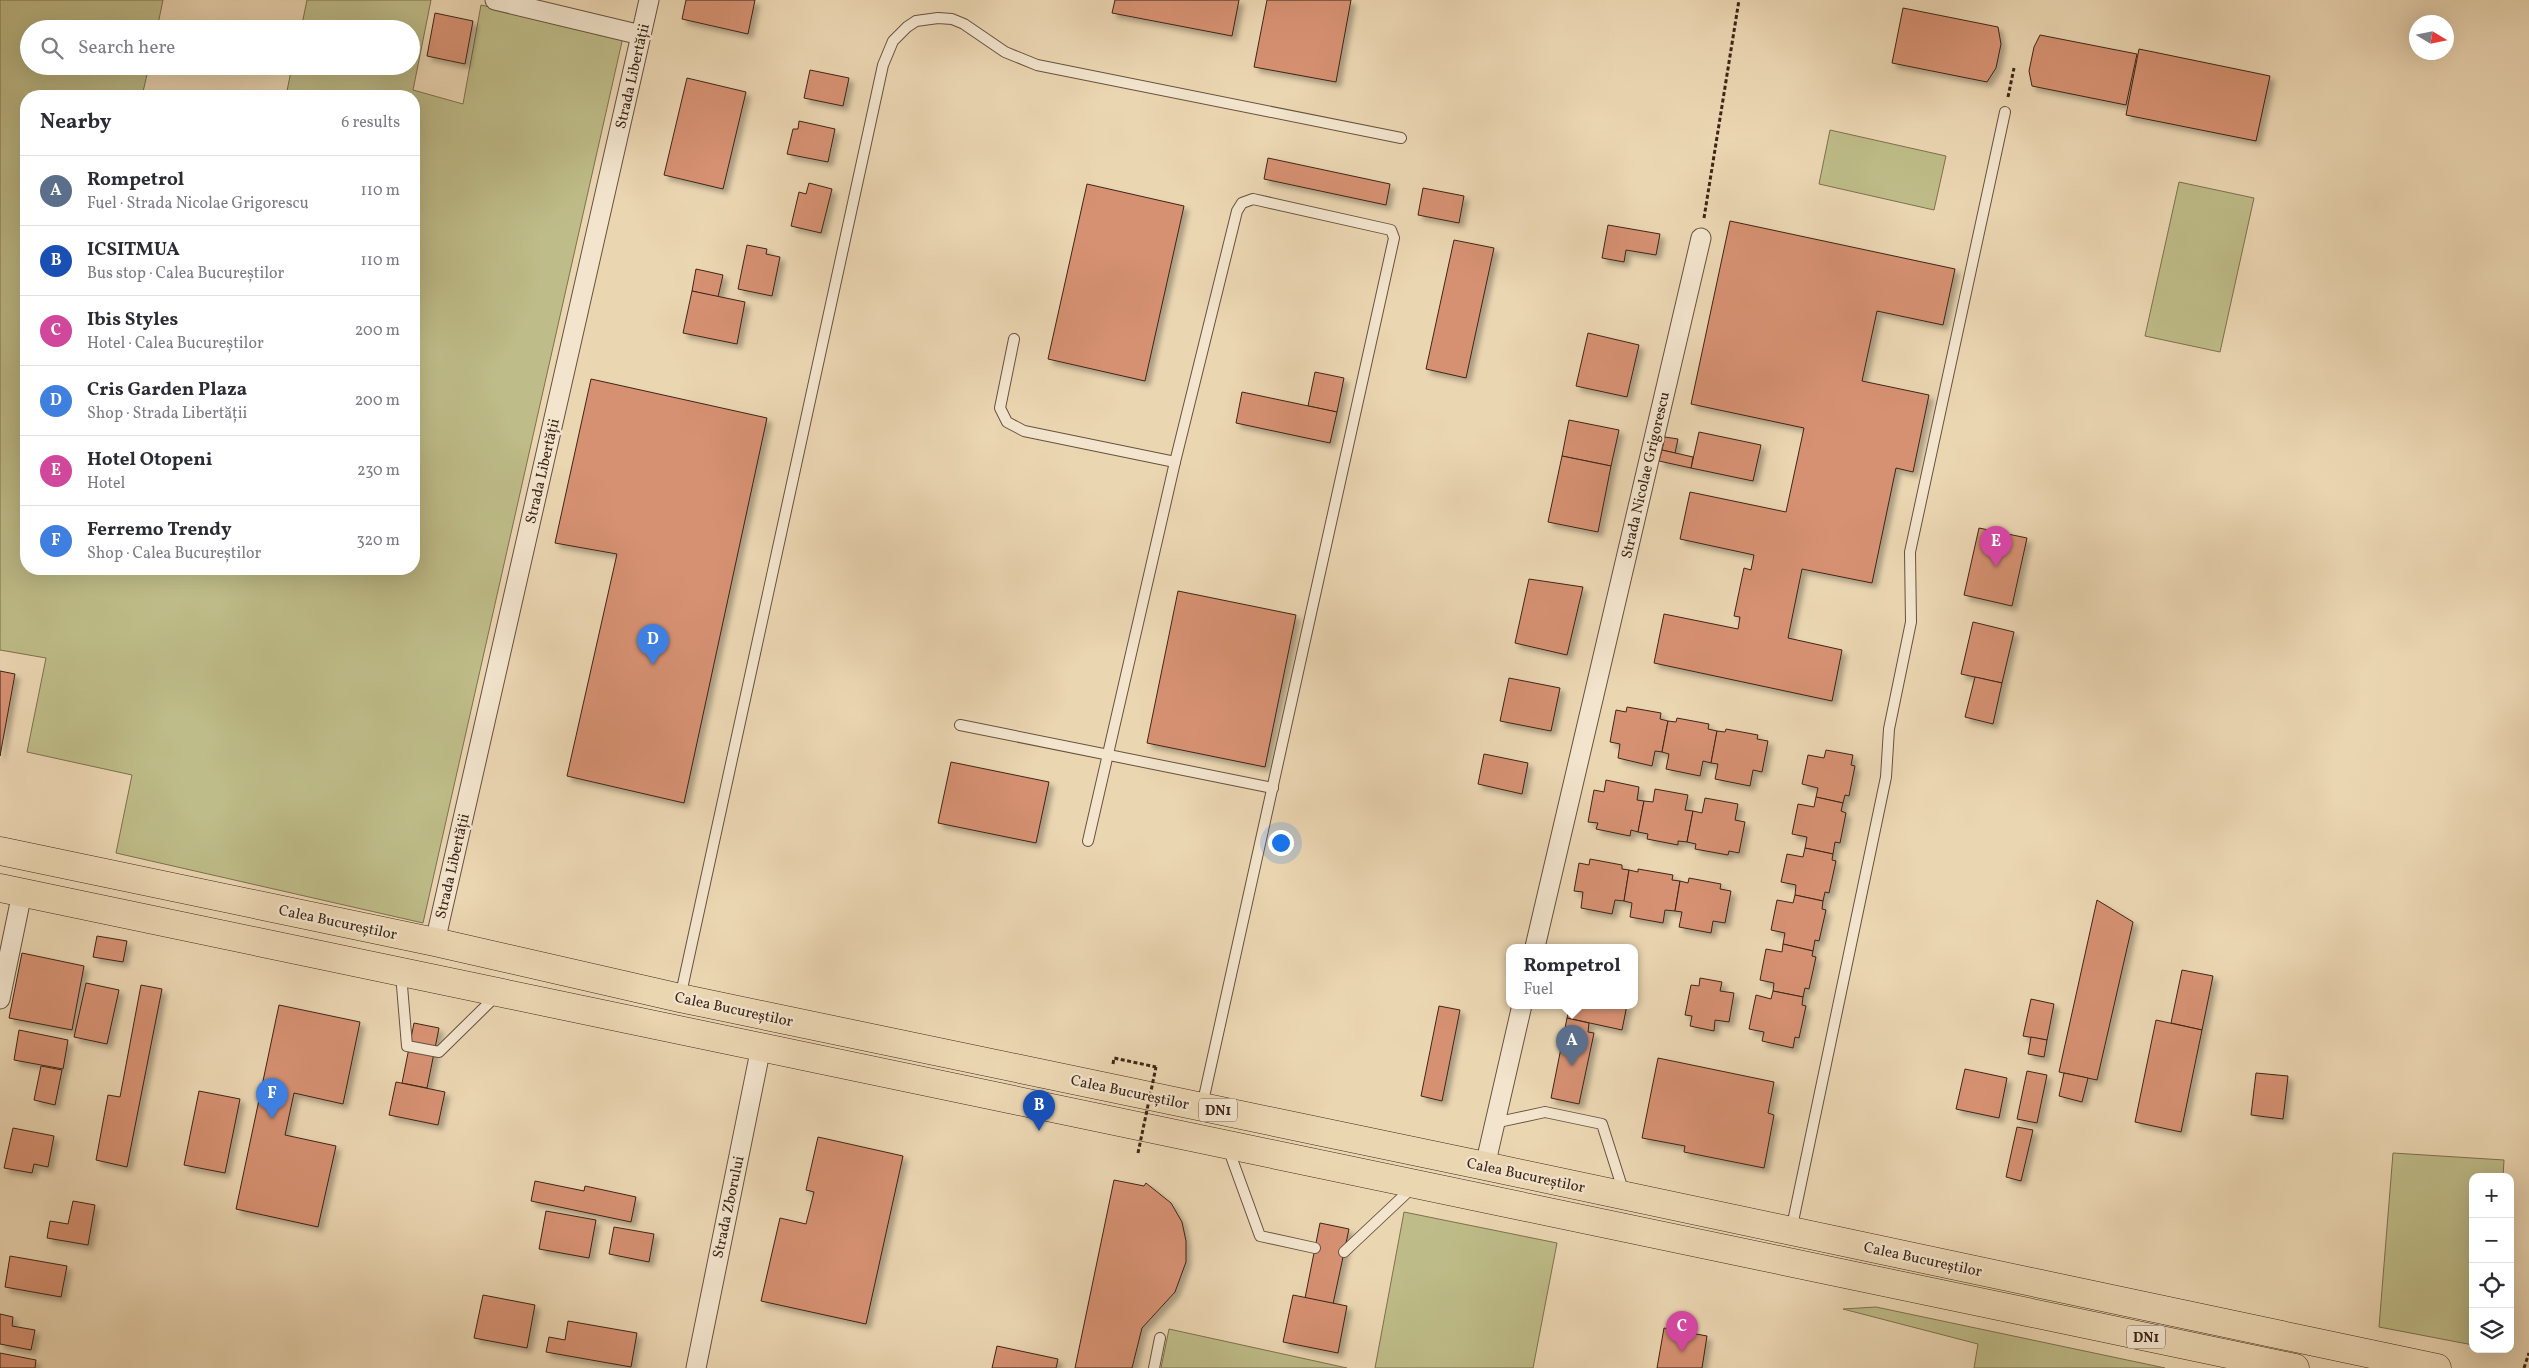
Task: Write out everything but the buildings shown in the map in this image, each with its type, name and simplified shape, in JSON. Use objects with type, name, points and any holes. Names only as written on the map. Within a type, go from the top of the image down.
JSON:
[{"type":"highway","name":"Calea Bucureștilor","points":[[0,851],[435,942],[680,998],[2436,1368]]},
{"type":"highway","name":"Calea Bucureștilor","points":[[11,891],[2295,1368]]},
{"type":"street","points":[[494,0],[642,35]]},
{"type":"street","name":"Strada Libertății","points":[[435,942],[649,0]]},
{"type":"street","name":"Strada Nicolae Grigorescu","points":[[1536,944],[1701,238]]},
{"type":"street","points":[[0,999],[11,891]]},
{"type":"street","points":[[1484,1166],[1521,1009]]},
{"type":"street","name":"Strada Zborului","points":[[696,1368],[761,1047]]},
{"type":"lane","points":[[680,998],[883,65],[893,41],[916,21],[938,18],[952,19],[964,24],[1005,52],[1037,66],[1401,138]]},
{"type":"lane","points":[[1790,1231],[1886,777],[1889,730],[1911,622],[1910,552],[2005,112]]},
{"type":"lane","points":[[1088,841],[1175,462],[1237,211],[1242,203],[1253,199],[1391,230],[1394,238],[1202,1107]]},
{"type":"lane","points":[[1014,339],[1000,408],[1007,422],[1024,431],[1175,462]]},
{"type":"lane","points":[[960,725],[1273,788]]},
{"type":"lane","points":[[401,972],[407,1046],[439,1052],[499,993]]},
{"type":"lane","points":[[1494,1123],[1545,1112],[1602,1124],[1625,1197]]},
{"type":"lane","points":[[1227,1145],[1260,1236],[1315,1248]]},
{"type":"lane","points":[[1344,1252],[1416,1183]]},
{"type":"lane","points":[[1154,1368],[1160,1338]]},
{"type":"path","points":[[1701,238],[1740,0]]},
{"type":"path","points":[[2005,112],[2014,68]]},
{"type":"path","points":[[1114,1058],[1156,1067],[1138,1153]]},
{"type":"path","points":[[2524,1368],[2529,1352]]},
{"type":"shaded area","points":[[0,0],[163,0],[159,20],[20,20],[20,75],[147,75],[143,90],[20,90],[20,575],[420,575],[420,92],[463,104],[481,5],[623,37],[423,923],[116,853],[132,775],[27,752],[46,658],[0,650]]},
{"type":"shaded area","points":[[307,0],[431,0],[420,55],[420,20],[303,20]]},
{"type":"shaded area","points":[[290,75],[416,75],[413,90],[287,90]]},
{"type":"shaded area","points":[[1830,130],[1946,156],[1934,210],[1819,184]]},
{"type":"shaded area","points":[[2179,182],[2254,198],[2220,352],[2145,336]]},
{"type":"shaded area","points":[[2393,1153],[2504,1160],[2503,1173],[2469,1173],[2469,1344],[2379,1327]]},
{"type":"shaded area","points":[[1404,1212],[1557,1243],[1533,1368],[1375,1368]]},
{"type":"shaded area","points":[[1876,1307],[2165,1368],[1974,1368],[1978,1344],[1843,1309]]},
{"type":"shaded area","points":[[1169,1329],[1347,1368],[1161,1368]]},
{"type":"place","name":"Hotel Otopeni","points":[[1996,567]]},
{"type":"place","name":"Cris Garden Plaza","points":[[653,665]]},
{"type":"place","name":"Rompetrol","points":[[1572,1066]]},
{"type":"place","name":"Ferremo Trendy","points":[[272,1119]]},
{"type":"place","name":"ICSITMUA","points":[[1039,1131]]},
{"type":"place","name":"Ibis Styles","points":[[1682,1352]]}]
